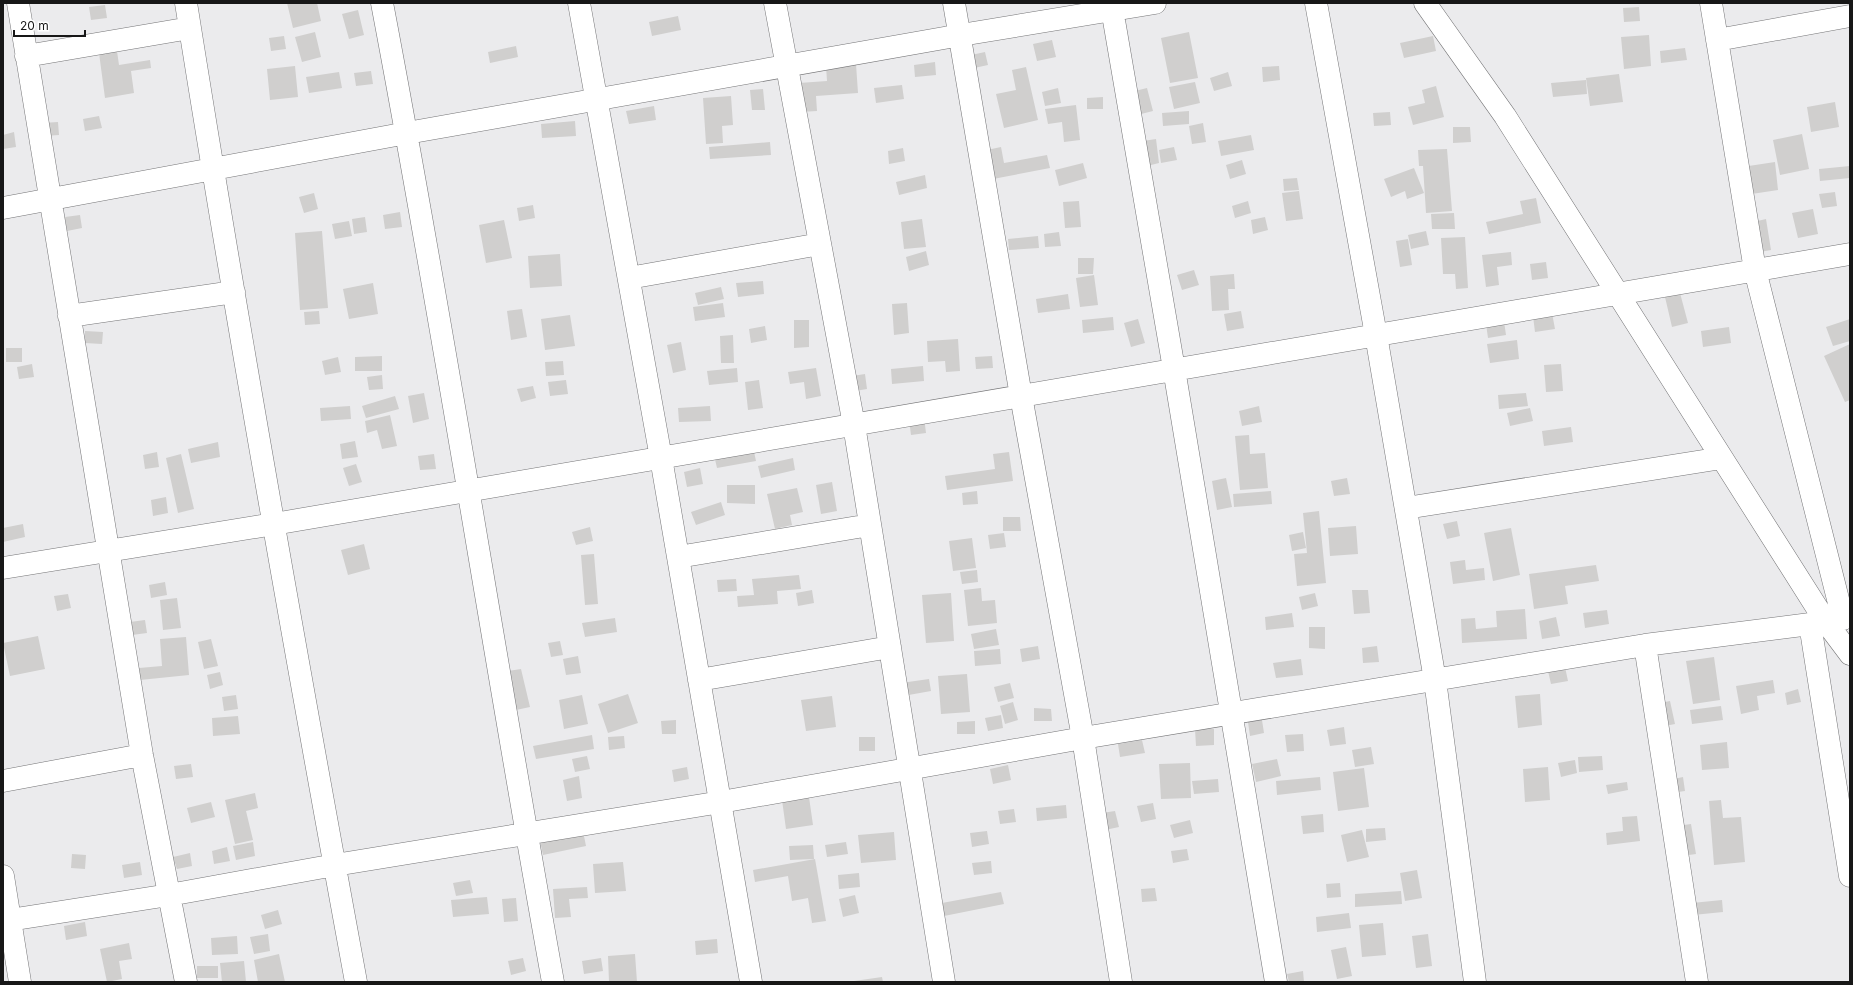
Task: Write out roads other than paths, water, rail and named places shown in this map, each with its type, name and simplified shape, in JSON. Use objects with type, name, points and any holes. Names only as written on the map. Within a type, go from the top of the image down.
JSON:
[{"type":"street","points":[[18,3],[142,754],[186,982]]},
{"type":"street","points":[[186,3],[274,524],[356,982]]},
{"type":"street","points":[[382,3],[407,133],[526,833],[553,982]]},
{"type":"street","points":[[579,3],[661,458],[751,982]]},
{"type":"street","points":[[775,3],[854,425],[944,982]]},
{"type":"street","points":[[954,3],[961,35],[1021,396],[1083,738],[1121,982]]},
{"type":"street","points":[[3,208],[407,133],[961,35],[1111,6],[1155,3]]},
{"type":"street","points":[[1316,3],[1376,335],[1435,680],[1475,982]]},
{"type":"street","points":[[1425,3],[1505,116],[1722,458],[1832,621],[1850,654]]},
{"type":"street","points":[[1711,3],[1754,270],[1832,621],[1850,876]]},
{"type":"street","points":[[1111,6],[1174,369],[1276,982]]},
{"type":"street","points":[[1717,40],[1850,16]]},
{"type":"street","points":[[26,56],[190,28]]},
{"type":"street","points":[[629,278],[820,244]]},
{"type":"street","points":[[3,568],[469,491],[1850,254]]},
{"type":"street","points":[[69,316],[234,292]]},
{"type":"street","points":[[1406,508],[1722,458]]},
{"type":"street","points":[[678,557],[870,525]]},
{"type":"street","points":[[6,920],[169,895],[335,865],[721,802],[1083,738],[1645,645],[1832,621]]},
{"type":"street","points":[[1645,645],[1697,982]]},
{"type":"street","points":[[699,680],[890,647]]},
{"type":"street","points":[[3,780],[142,754]]},
{"type":"street","points":[[3,876],[6,920],[20,982]]}]
